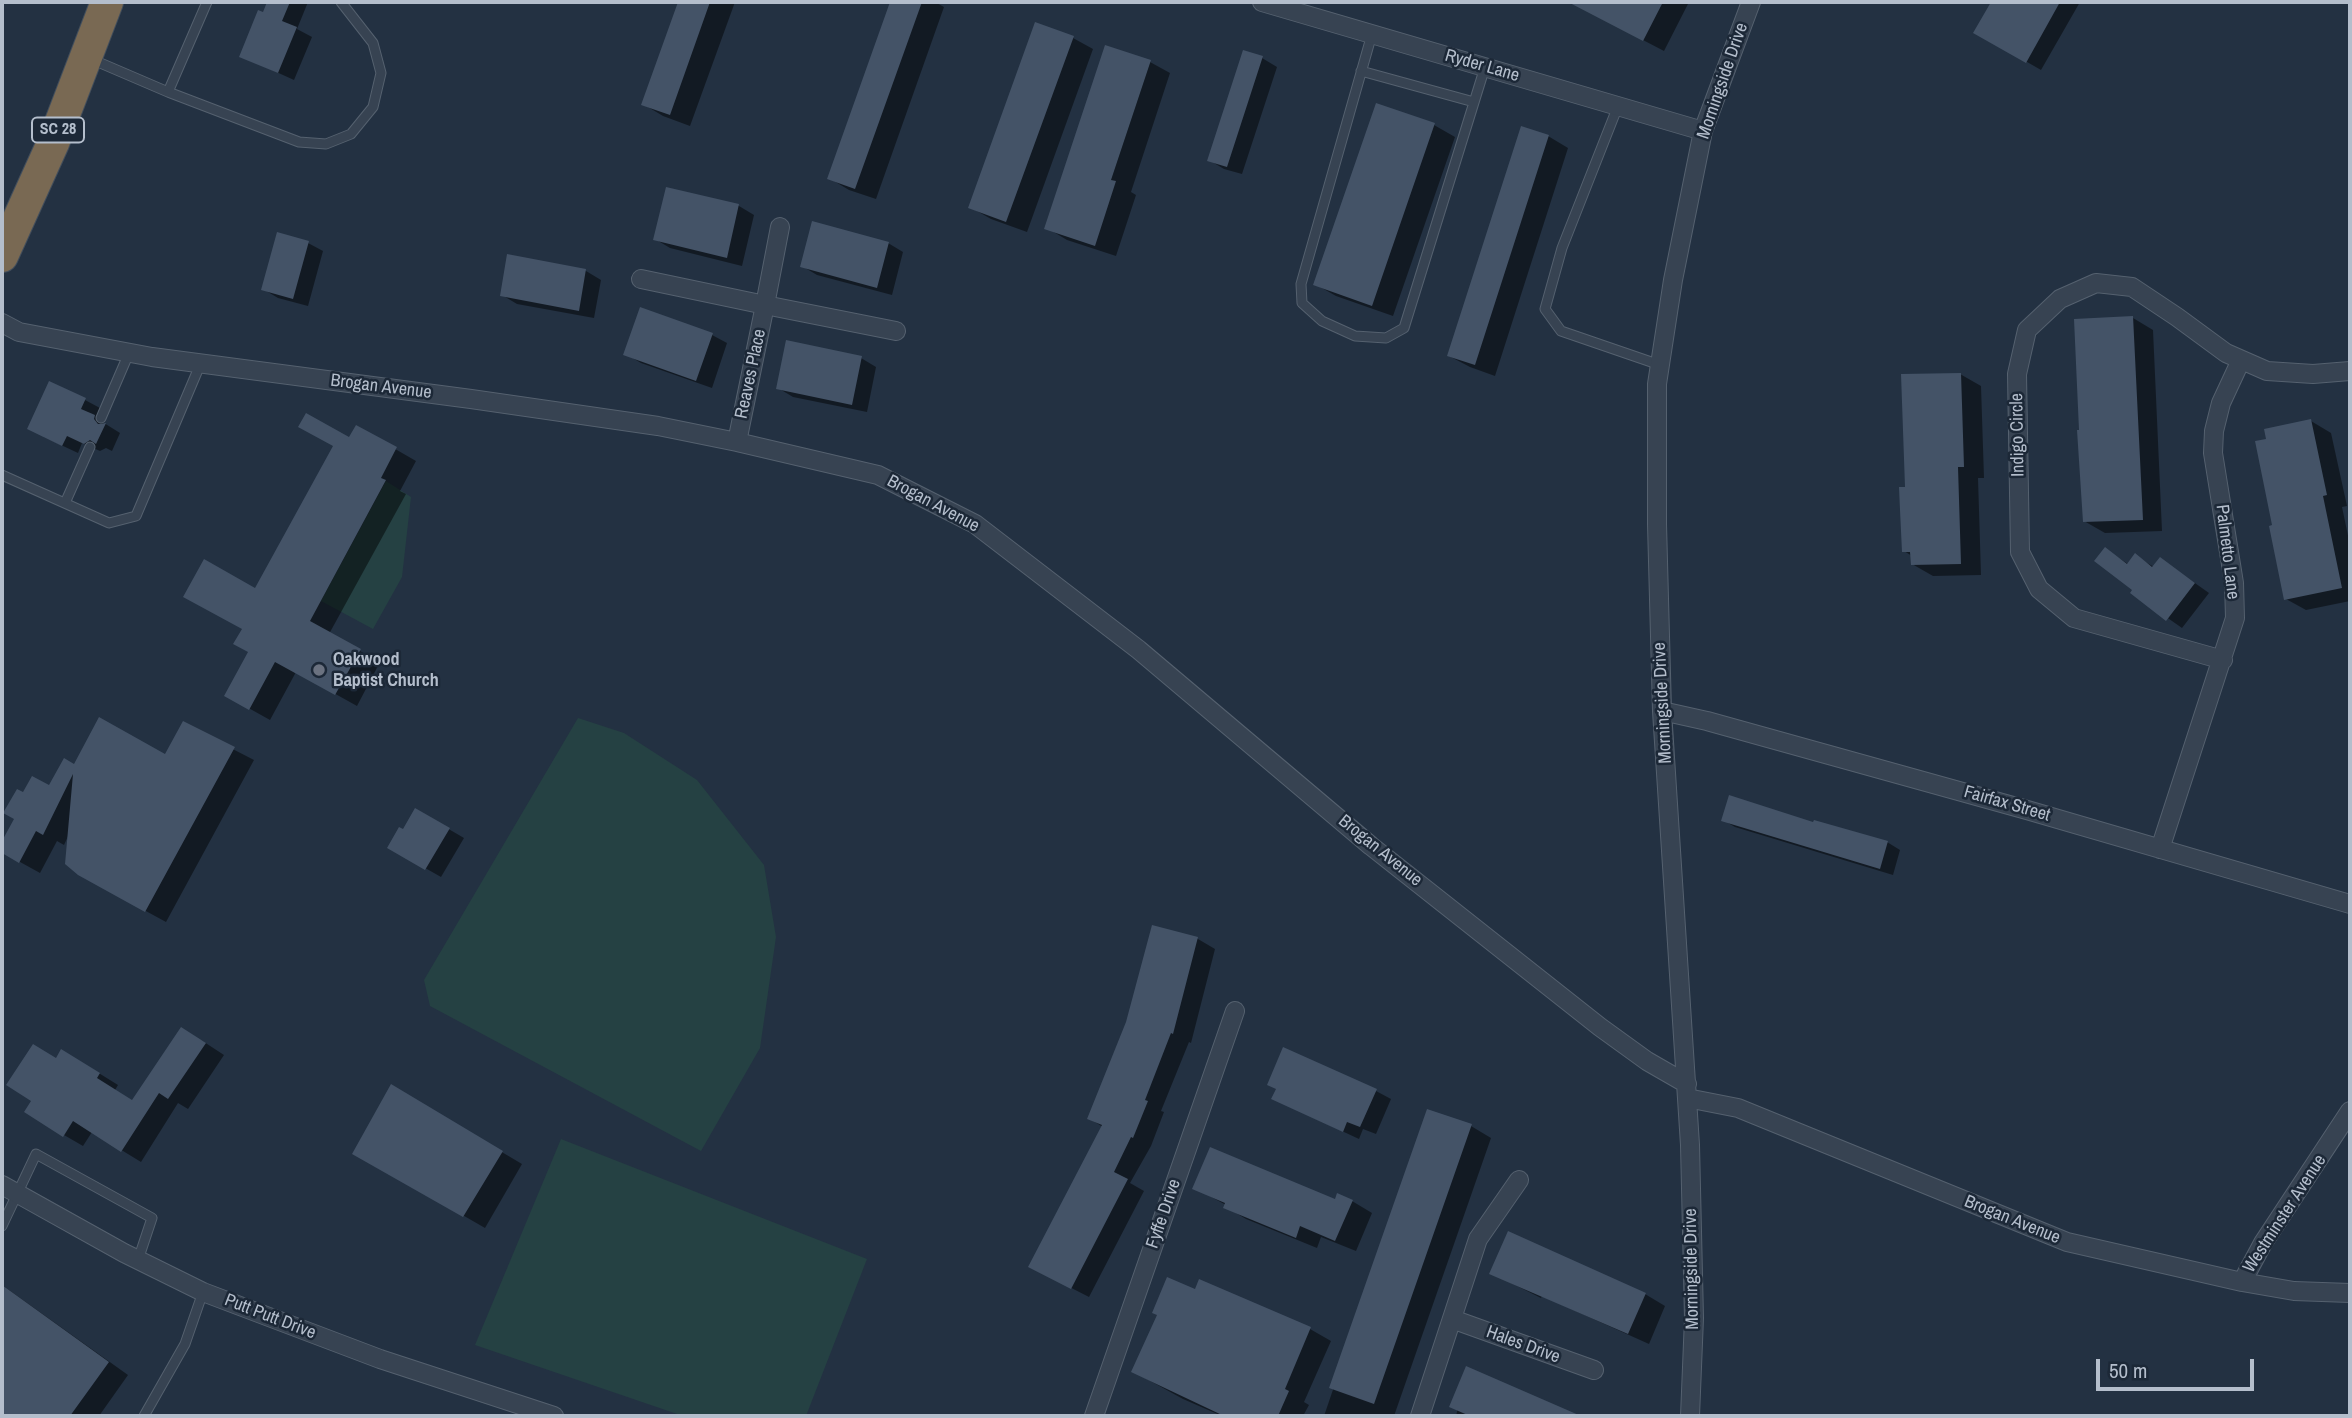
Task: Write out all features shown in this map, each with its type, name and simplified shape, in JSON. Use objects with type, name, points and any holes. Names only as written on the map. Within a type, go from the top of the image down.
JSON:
[{"type":"highway","name":"SC 28","points":[[2,256],[53,143],[107,2]]},
{"type":"street","name":"Ryder Lane","points":[[1262,2],[1703,131]]},
{"type":"street","name":"Morningside Drive","points":[[1690,1416],[1694,1318],[1687,1091],[1662,711],[1657,524],[1657,384],[1703,131],[1751,2]]},
{"type":"street","name":"Reaves Place","points":[[737,442],[780,227]]},
{"type":"street","name":"Reaves Place","points":[[641,279],[896,331]]},
{"type":"street","name":"Indigo Circle","points":[[2223,660],[2074,618],[2039,589],[2020,552],[2017,374],[2027,330],[2060,299],[2096,283],[2132,287],[2226,354],[2241,360]]},
{"type":"street","name":"Brogan Avenue","points":[[2,323],[19,331],[200,365],[658,426],[878,475],[975,524],[1139,650],[1371,846],[1578,1010],[1687,1091],[1738,1108],[2067,1242],[2242,1282],[2294,1291],[2350,1293]]},
{"type":"street","points":[[2241,360],[2267,371],[2313,374],[2350,371]]},
{"type":"street","name":"Palmetto Lane","points":[[2160,849],[2235,618],[2234,583],[2213,453],[2221,403],[2241,360]]},
{"type":"street","name":"Fairfax Street","points":[[1662,711],[2027,810],[2350,904]]},
{"type":"street","name":"Fyffe Drive","points":[[1094,1416],[1235,1011]]},
{"type":"street","name":"Westminster Avenue","points":[[2242,1282],[2263,1242],[2350,1111]]},
{"type":"street","points":[[1420,1416],[1478,1239],[1519,1180]]},
{"type":"street","name":"Putt Putt Drive","points":[[2,1185],[138,1260],[203,1292],[380,1359],[554,1416]]},
{"type":"street","name":"Hales Drive","points":[[1452,1319],[1594,1370]]},
{"type":"lane","points":[[168,92],[207,2]]},
{"type":"lane","points":[[86,57],[168,92],[299,142],[326,144],[351,134],[373,107],[381,73],[373,43],[341,2]]},
{"type":"lane","points":[[1372,34],[1301,284],[1302,303],[1322,321],[1355,336],[1386,338],[1404,328],[1485,67]]},
{"type":"lane","points":[[1361,71],[1475,102]]},
{"type":"lane","points":[[1618,106],[1562,248],[1545,309],[1561,331],[1660,365]]},
{"type":"lane","points":[[101,418],[129,353]]},
{"type":"lane","points":[[2,475],[110,523],[136,516],[200,365]]},
{"type":"lane","points":[[65,503],[90,447]]},
{"type":"lane","points":[[2,1226],[36,1154],[152,1218],[138,1260]]},
{"type":"lane","points":[[144,1416],[185,1344],[203,1292]]},
{"type":"green space","points":[[386,481],[411,497],[402,577],[373,629],[321,601]]},
{"type":"green space","points":[[578,718],[624,733],[697,780],[764,865],[776,937],[760,1048],[701,1151],[430,1006],[424,980]]},
{"type":"green space","points":[[561,1139],[867,1259],[806,1416],[683,1416],[475,1345]]},
{"type":"building","points":[[267,2],[290,2],[282,21],[297,27],[278,73],[239,57],[258,10],[263,12]]},
{"type":"building","points":[[678,2],[710,2],[670,115],[641,105]]},
{"type":"building","points":[[890,2],[922,2],[855,189],[827,179]]},
{"type":"building","points":[[1568,2],[1663,2],[1643,41]]},
{"type":"building","points":[[1991,2],[2060,2],[2026,63],[1973,33]]},
{"type":"building","points":[[1035,22],[1074,36],[1006,222],[968,208]]},
{"type":"building","points":[[1105,45],[1151,60],[1111,180],[1116,181],[1095,246],[1044,229]]},
{"type":"building","points":[[1243,50],[1263,56],[1227,167],[1207,161]]},
{"type":"building","points":[[1376,103],[1435,123],[1372,306],[1313,285]]},
{"type":"building","points":[[1521,126],[1549,135],[1475,365],[1447,356]]},
{"type":"building","points":[[666,187],[739,204],[727,258],[653,240]]},
{"type":"building","points":[[812,221],[889,242],[877,288],[800,267]]},
{"type":"building","points":[[277,232],[309,241],[293,299],[261,290]]},
{"type":"building","points":[[507,254],[586,269],[579,311],[500,296]]},
{"type":"building","points":[[640,307],[713,333],[696,381],[623,355]]},
{"type":"building","points":[[2133,316],[2143,520],[2083,522],[2074,319]]},
{"type":"building","points":[[786,340],[862,356],[852,405],[776,389]]},
{"type":"building","points":[[1961,373],[1964,467],[1958,467],[1961,564],[1911,565],[1910,552],[1902,552],[1899,487],[1905,487],[1901,374]]},
{"type":"building","points":[[49,381],[86,398],[81,409],[95,415],[94,419],[98,424],[106,423],[96,444],[90,440],[84,444],[67,436],[62,446],[27,429]]},
{"type":"building","points":[[306,413],[349,437],[356,425],[397,447],[381,478],[386,480],[310,621],[361,649],[335,695],[275,662],[249,710],[224,696],[248,652],[233,644],[242,629],[183,597],[204,559],[255,588],[333,446],[298,427]]},
{"type":"building","points":[[2311,419],[2342,588],[2284,600],[2255,441],[2266,439],[2264,429]]},
{"type":"building","points":[[2105,547],[2127,564],[2135,553],[2152,567],[2160,557],[2195,583],[2166,621],[2094,561]]},
{"type":"building","points":[[99,717],[165,754],[183,721],[235,747],[145,912],[78,875],[65,864],[73,774],[43,835],[36,831],[19,863],[2,853],[2,841],[14,819],[3,813],[17,789],[23,792],[32,776],[49,785],[64,758],[74,764]]},
{"type":"building","points":[[1729,795],[1813,822],[1814,820],[1888,841],[1880,869],[1721,821]]},
{"type":"building","points":[[415,808],[450,828],[425,870],[387,848],[399,827],[403,829]]},
{"type":"building","points":[[1152,925],[1198,937],[1173,1034],[1171,1033],[1145,1100],[1148,1101],[1133,1138],[1131,1137],[1114,1172],[1128,1179],[1071,1289],[1028,1267],[1102,1125],[1087,1119],[1126,1022]]},
{"type":"building","points":[[181,1027],[206,1043],[168,1099],[159,1093],[121,1152],[73,1121],[63,1137],[24,1112],[31,1101],[6,1085],[33,1044],[56,1058],[61,1049],[100,1073],[97,1078],[132,1100]]},
{"type":"building","points":[[1283,1047],[1377,1089],[1360,1127],[1347,1122],[1343,1132],[1271,1099],[1276,1089],[1267,1085]]},
{"type":"building","points":[[391,1084],[503,1151],[463,1217],[352,1154]]},
{"type":"building","points":[[1427,1109],[1472,1124],[1374,1404],[1329,1388]]},
{"type":"building","points":[[1210,1147],[1335,1199],[1337,1193],[1353,1200],[1335,1241],[1300,1226],[1296,1238],[1223,1208],[1225,1203],[1192,1189]]},
{"type":"building","points":[[1508,1231],[1646,1293],[1628,1334],[1489,1274]]},
{"type":"building","points":[[1167,1277],[1195,1289],[1199,1279],[1311,1327],[1285,1389],[1289,1391],[1278,1416],[1224,1416],[1131,1372],[1157,1315],[1152,1313]]},
{"type":"building","points":[[2,1285],[109,1362],[70,1416],[2,1416]]},
{"type":"building","points":[[1466,1366],[1581,1416],[1470,1416],[1449,1407]]},
{"type":"place","name":"Oakwood Baptist Church","points":[[319,670]]}]
